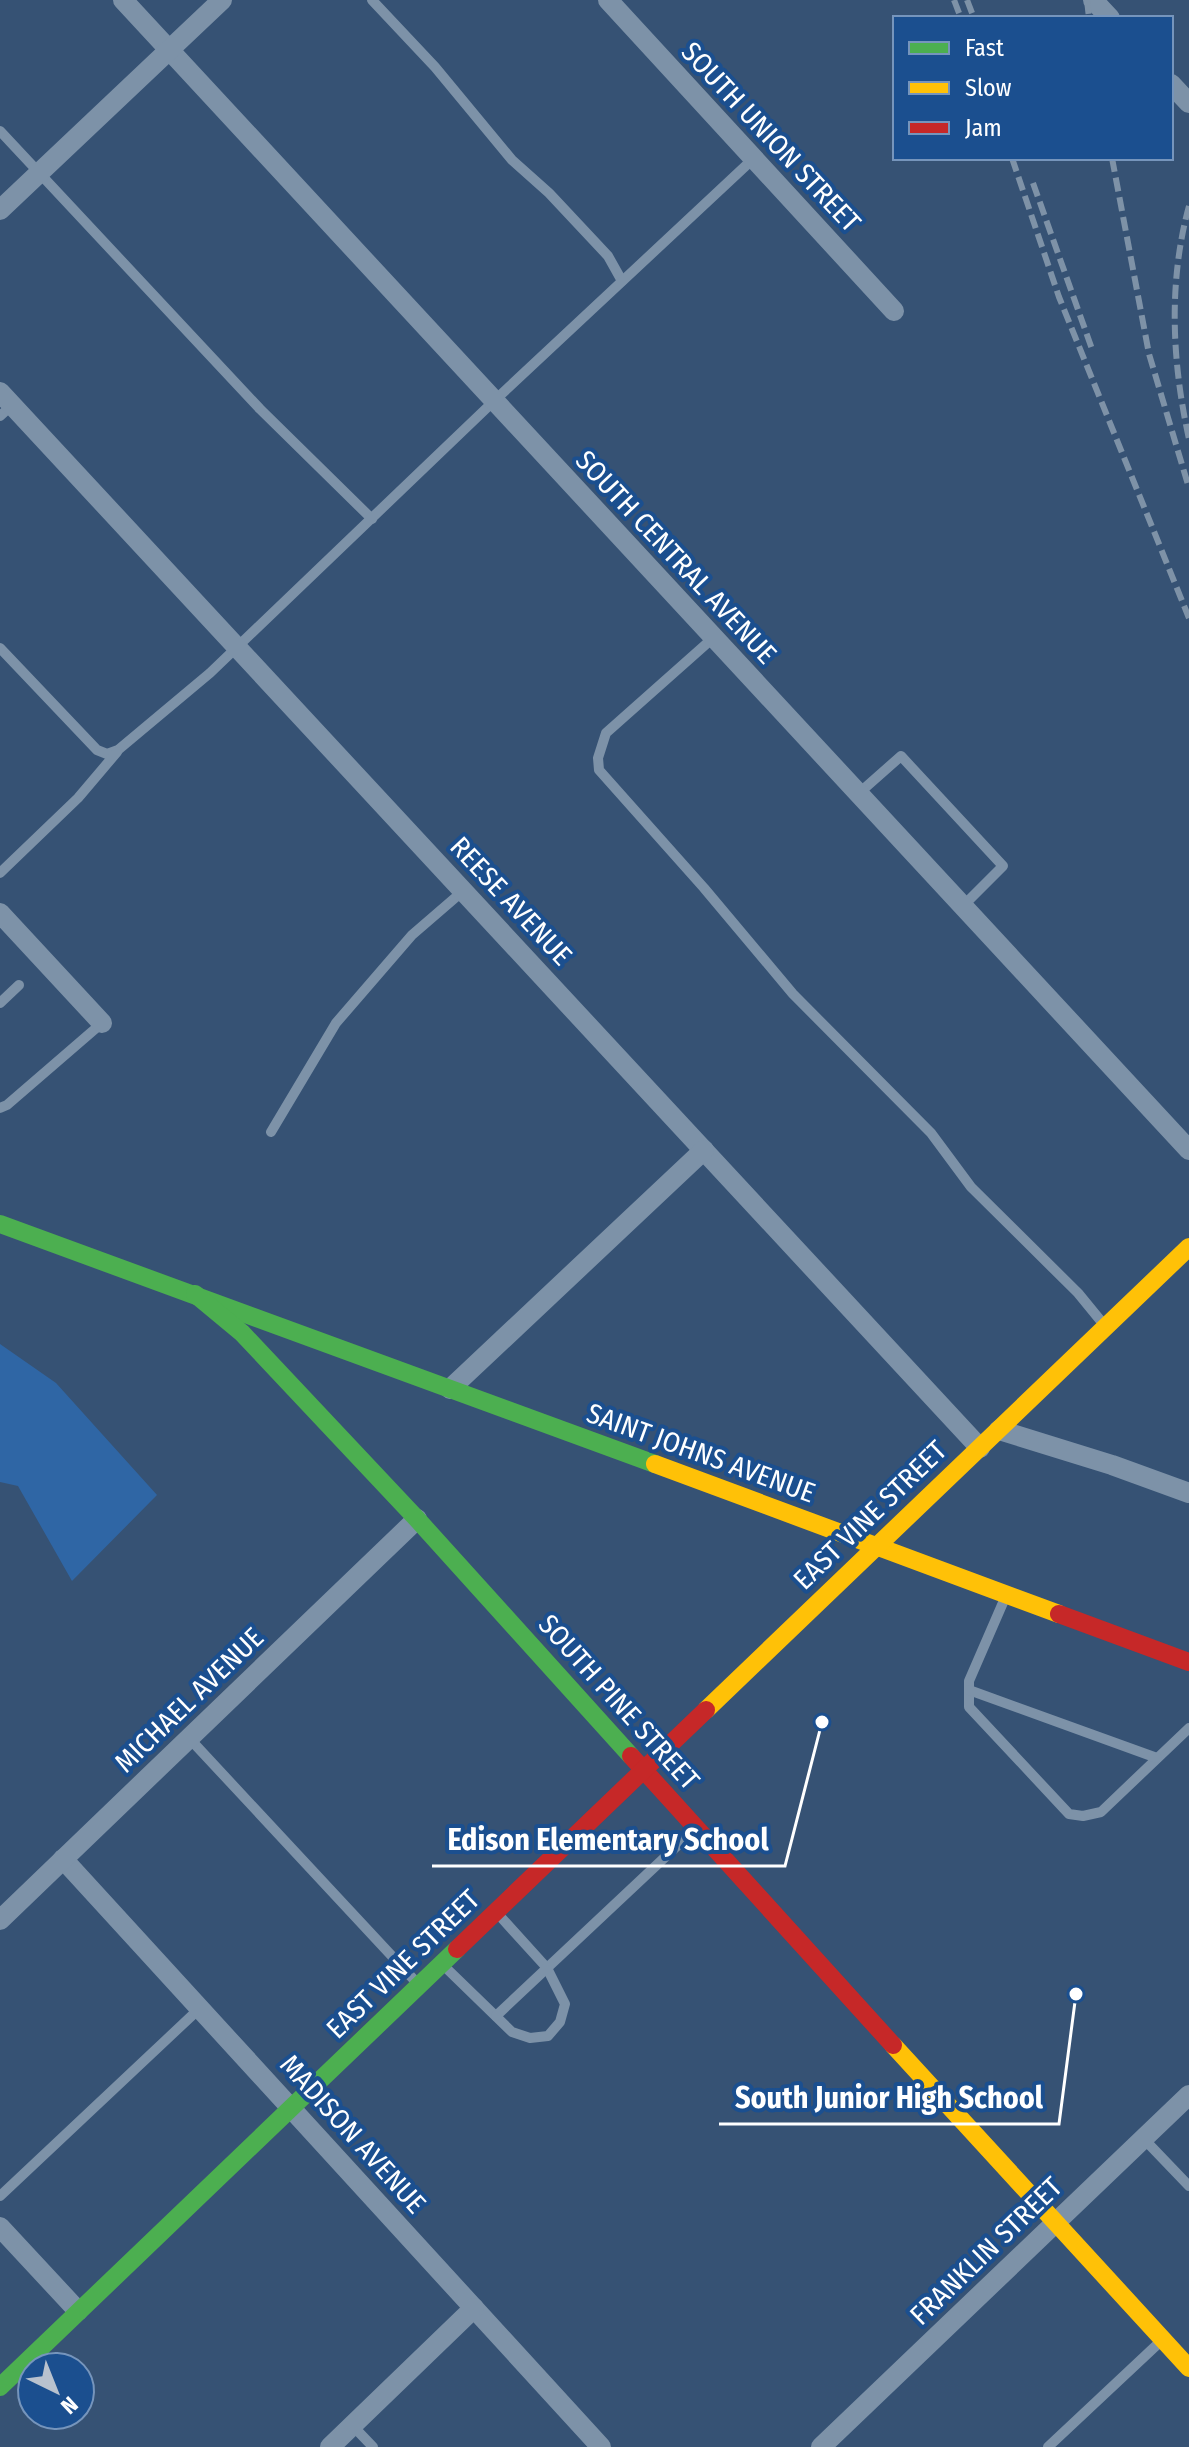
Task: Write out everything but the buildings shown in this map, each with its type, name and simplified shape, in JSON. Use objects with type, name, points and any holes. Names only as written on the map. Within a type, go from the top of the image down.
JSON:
[{"type":"street","name":"SOUTH CENTRAL AVENUE","points":[[123,0],[1189,1150]]},
{"type":"street","points":[[0,210],[222,0]]},
{"type":"street","name":"SOUTH UNION STREET","points":[[608,0],[894,311]]},
{"type":"street","points":[[1093,0],[1108,16]]},
{"type":"street","points":[[1173,86],[1189,103]]},
{"type":"street","name":"REESE AVENUE","points":[[4,404],[238,647],[980,1448]]},
{"type":"street","points":[[0,913],[102,1023]]},
{"type":"street","points":[[450,1389],[704,1150]]},
{"type":"street","name":"SAINT JOHNS AVENUE","points":[[0,1224],[1189,1662]]},
{"type":"street","name":"EAST VINE STREET","points":[[0,2387],[1189,1247]]},
{"type":"street","name":"SOUTH PINE STREET","points":[[195,1294],[242,1333],[417,1519],[1054,2224],[1189,2368]]},
{"type":"street","points":[[999,1430],[1189,1493]]},
{"type":"street","name":"MICHAEL AVENUE","points":[[0,1920],[417,1519]]},
{"type":"street","name":"MADISON AVENUE","points":[[63,1859],[601,2447]]},
{"type":"street","name":"FRANKLIN STREET","points":[[821,2447],[1189,2095]]},
{"type":"street","points":[[0,2227],[78,2311]]},
{"type":"street","points":[[330,2447],[474,2308]]},
{"type":"lane","points":[[372,0],[435,67],[512,160],[549,193],[608,256],[622,281]]},
{"type":"lane","points":[[0,131],[260,409],[372,519]]},
{"type":"lane","points":[[0,873],[78,798],[118,750],[238,647],[494,401],[753,159]]},
{"type":"lane","points":[[713,638],[606,733],[598,758],[599,770],[793,994],[931,1133],[971,1187],[1078,1293],[1106,1327]]},
{"type":"lane","points":[[0,648],[97,750],[107,754],[118,750]]},
{"type":"lane","points":[[858,794],[901,756],[1003,866],[963,906]]},
{"type":"lane","points":[[271,1132],[336,1023],[412,935],[463,891]]},
{"type":"lane","points":[[0,1003],[19,985]]},
{"type":"lane","points":[[0,1108],[102,1023]]},
{"type":"lane","points":[[1006,1596],[969,1686],[969,1707],[1069,1814],[1083,1816],[1101,1812],[1189,1728]]},
{"type":"lane","points":[[969,1686],[1157,1758]]},
{"type":"lane","points":[[189,1738],[420,1986]]},
{"type":"lane","points":[[496,2016],[695,1828]]},
{"type":"lane","points":[[442,1964],[512,2032],[530,2038],[548,2036],[560,2022],[565,2004],[547,1968],[497,1912]]},
{"type":"lane","points":[[0,2196],[200,2008]]},
{"type":"lane","points":[[1143,2138],[1189,2186]]},
{"type":"lane","points":[[1048,2447],[1163,2340]]},
{"type":"lane","points":[[352,2425],[373,2447]]},
{"type":"shaded area","points":[[0,1344],[56,1383],[157,1495],[72,1581],[18,1486],[0,1482]]},
{"type":"railway","points":[[954,0],[960,16]]},
{"type":"railway","points":[[967,0],[973,16]]},
{"type":"railway","points":[[1087,0],[1089,16]]},
{"type":"railway","points":[[1013,160],[1059,297],[1189,618]]},
{"type":"railway","points":[[1112,160],[1149,354],[1189,488]]},
{"type":"railway","points":[[1033,183],[1092,349]]},
{"type":"railway","points":[[1189,206],[1175,293],[1176,352],[1189,439]]},
{"type":"traffic: fast","points":[[0,1224],[655,1464]]},
{"type":"traffic: fast","points":[[195,1294],[242,1333],[417,1519],[631,1756]]},
{"type":"traffic: fast","points":[[0,2387],[457,1949]]},
{"type":"traffic: slow","points":[[706,1710],[1189,1247]]},
{"type":"traffic: slow","points":[[655,1464],[1059,1614]]},
{"type":"traffic: slow","points":[[893,2045],[1189,2368]]},
{"type":"traffic: jam","points":[[1059,1614],[1189,1662]]},
{"type":"traffic: jam","points":[[457,1949],[706,1710]]},
{"type":"traffic: jam","points":[[631,1756],[893,2045]]},
{"type":"place","name":"Edison Elementary School","points":[[822,1722]]},
{"type":"place","name":"South Junior High School","points":[[1076,1994]]}]
